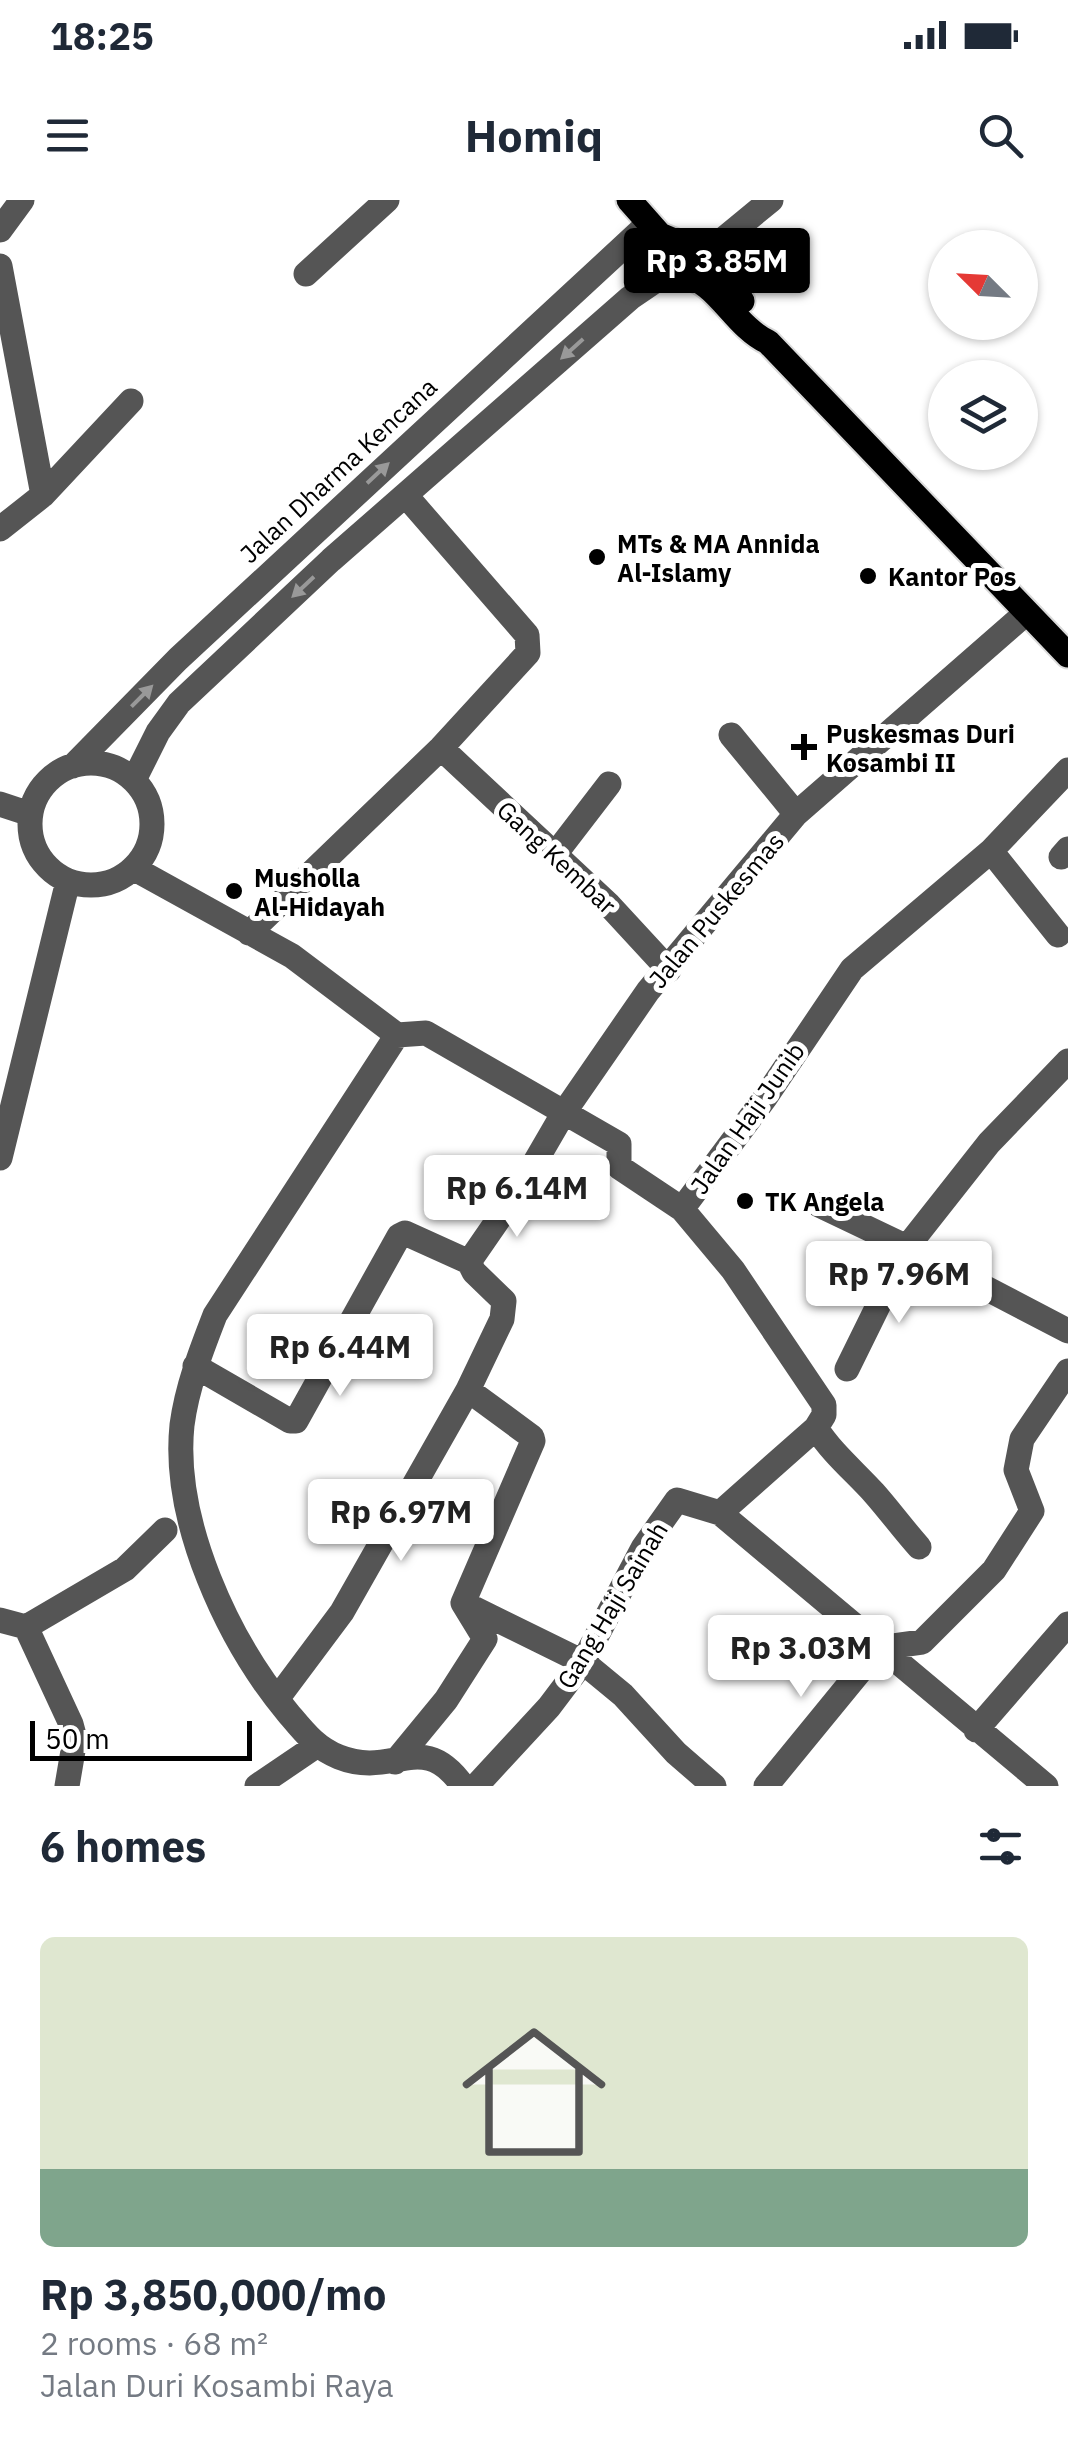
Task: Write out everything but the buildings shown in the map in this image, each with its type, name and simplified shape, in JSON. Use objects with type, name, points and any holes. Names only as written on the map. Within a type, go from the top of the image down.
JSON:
[{"type":"main road","points":[[630,200],[648,224],[696,271],[761,323],[768,342],[1068,656]]},
{"type":"street","points":[[0,230],[22,200]]},
{"type":"street","points":[[306,274],[387,200]]},
{"type":"street","points":[[134,780],[158,732],[179,703],[331,560],[630,298],[655,281],[696,271],[771,200]]},
{"type":"street","name":"Jalan Dharma Kencana","points":[[74,766],[178,659],[648,224]]},
{"type":"street","points":[[0,266],[43,495]]},
{"type":"street","points":[[0,529],[43,495],[131,401]]},
{"type":"street","points":[[249,933],[442,748],[528,653],[527,635],[407,497]]},
{"type":"street","name":"Jalan Puskesmas","points":[[470,1262],[648,991],[796,814],[1025,614]]},
{"type":"street","points":[[730,734],[796,814]]},
{"type":"street","name":"Gang Kembar","points":[[442,748],[634,929],[669,970]]},
{"type":"street","points":[[105,764],[134,780],[148,804],[152,831],[142,857],[133,868],[110,882],[68,882],[46,866],[32,842],[30,814],[45,784],[74,766],[105,764]]},
{"type":"street","name":"Jalan Haji Junib","points":[[816,1428],[824,1415],[824,1405],[733,1270],[682,1209],[765,1098],[852,969],[991,851],[1068,770]]},
{"type":"street","points":[[556,854],[609,784]]},
{"type":"street","points":[[0,804],[30,814]]},
{"type":"street","points":[[991,851],[1058,935]]},
{"type":"street","points":[[133,868],[292,956],[397,1035],[426,1033],[618,1144],[619,1167],[682,1209]]},
{"type":"street","points":[[0,1158],[68,882]]},
{"type":"street","points":[[397,1035],[215,1315],[195,1366],[182,1427],[186,1501],[208,1581],[239,1645],[316,1746],[360,1763],[427,1756],[450,1767],[463,1786]]},
{"type":"street","points":[[846,1369],[907,1247],[989,1143],[1068,1061]]},
{"type":"street","points":[[818,1204],[1068,1331]]},
{"type":"street","points":[[195,1366],[290,1421],[296,1420],[399,1236],[410,1234],[470,1262],[474,1272],[504,1301],[504,1313],[468,1390],[342,1612],[277,1699]]},
{"type":"street","points":[[766,1786],[879,1648],[922,1642],[994,1570],[1032,1512],[1016,1470],[1022,1439],[1068,1370]]},
{"type":"street","points":[[463,1603],[533,1441],[468,1390]]},
{"type":"street","points":[[919,1547],[816,1428],[720,1513],[1046,1786]]},
{"type":"street","name":"Gang Haji Sainah","points":[[476,1786],[583,1662],[644,1548],[677,1500],[720,1513]]},
{"type":"street","points":[[0,1620],[26,1627],[125,1569],[165,1530]]},
{"type":"street","points":[[463,1603],[583,1662],[623,1694],[676,1753],[714,1786]]},
{"type":"street","points":[[395,1762],[446,1700],[485,1639],[463,1603]]},
{"type":"street","points":[[976,1730],[1068,1624]]},
{"type":"street","points":[[26,1627],[75,1738],[67,1786]]},
{"type":"street","points":[[257,1786],[316,1746]]},
{"type":"place","name":"MTs & MA Annida Al-Islamy","points":[[597,557]]},
{"type":"place","name":"Kantor Pos","points":[[868,576]]},
{"type":"place","name":"Puskesmas Duri Kosambi II","points":[[804,747]]},
{"type":"place","name":"Musholla Al-Hidayah","points":[[234,891]]},
{"type":"place","name":"TK Angela","points":[[745,1201]]}]
